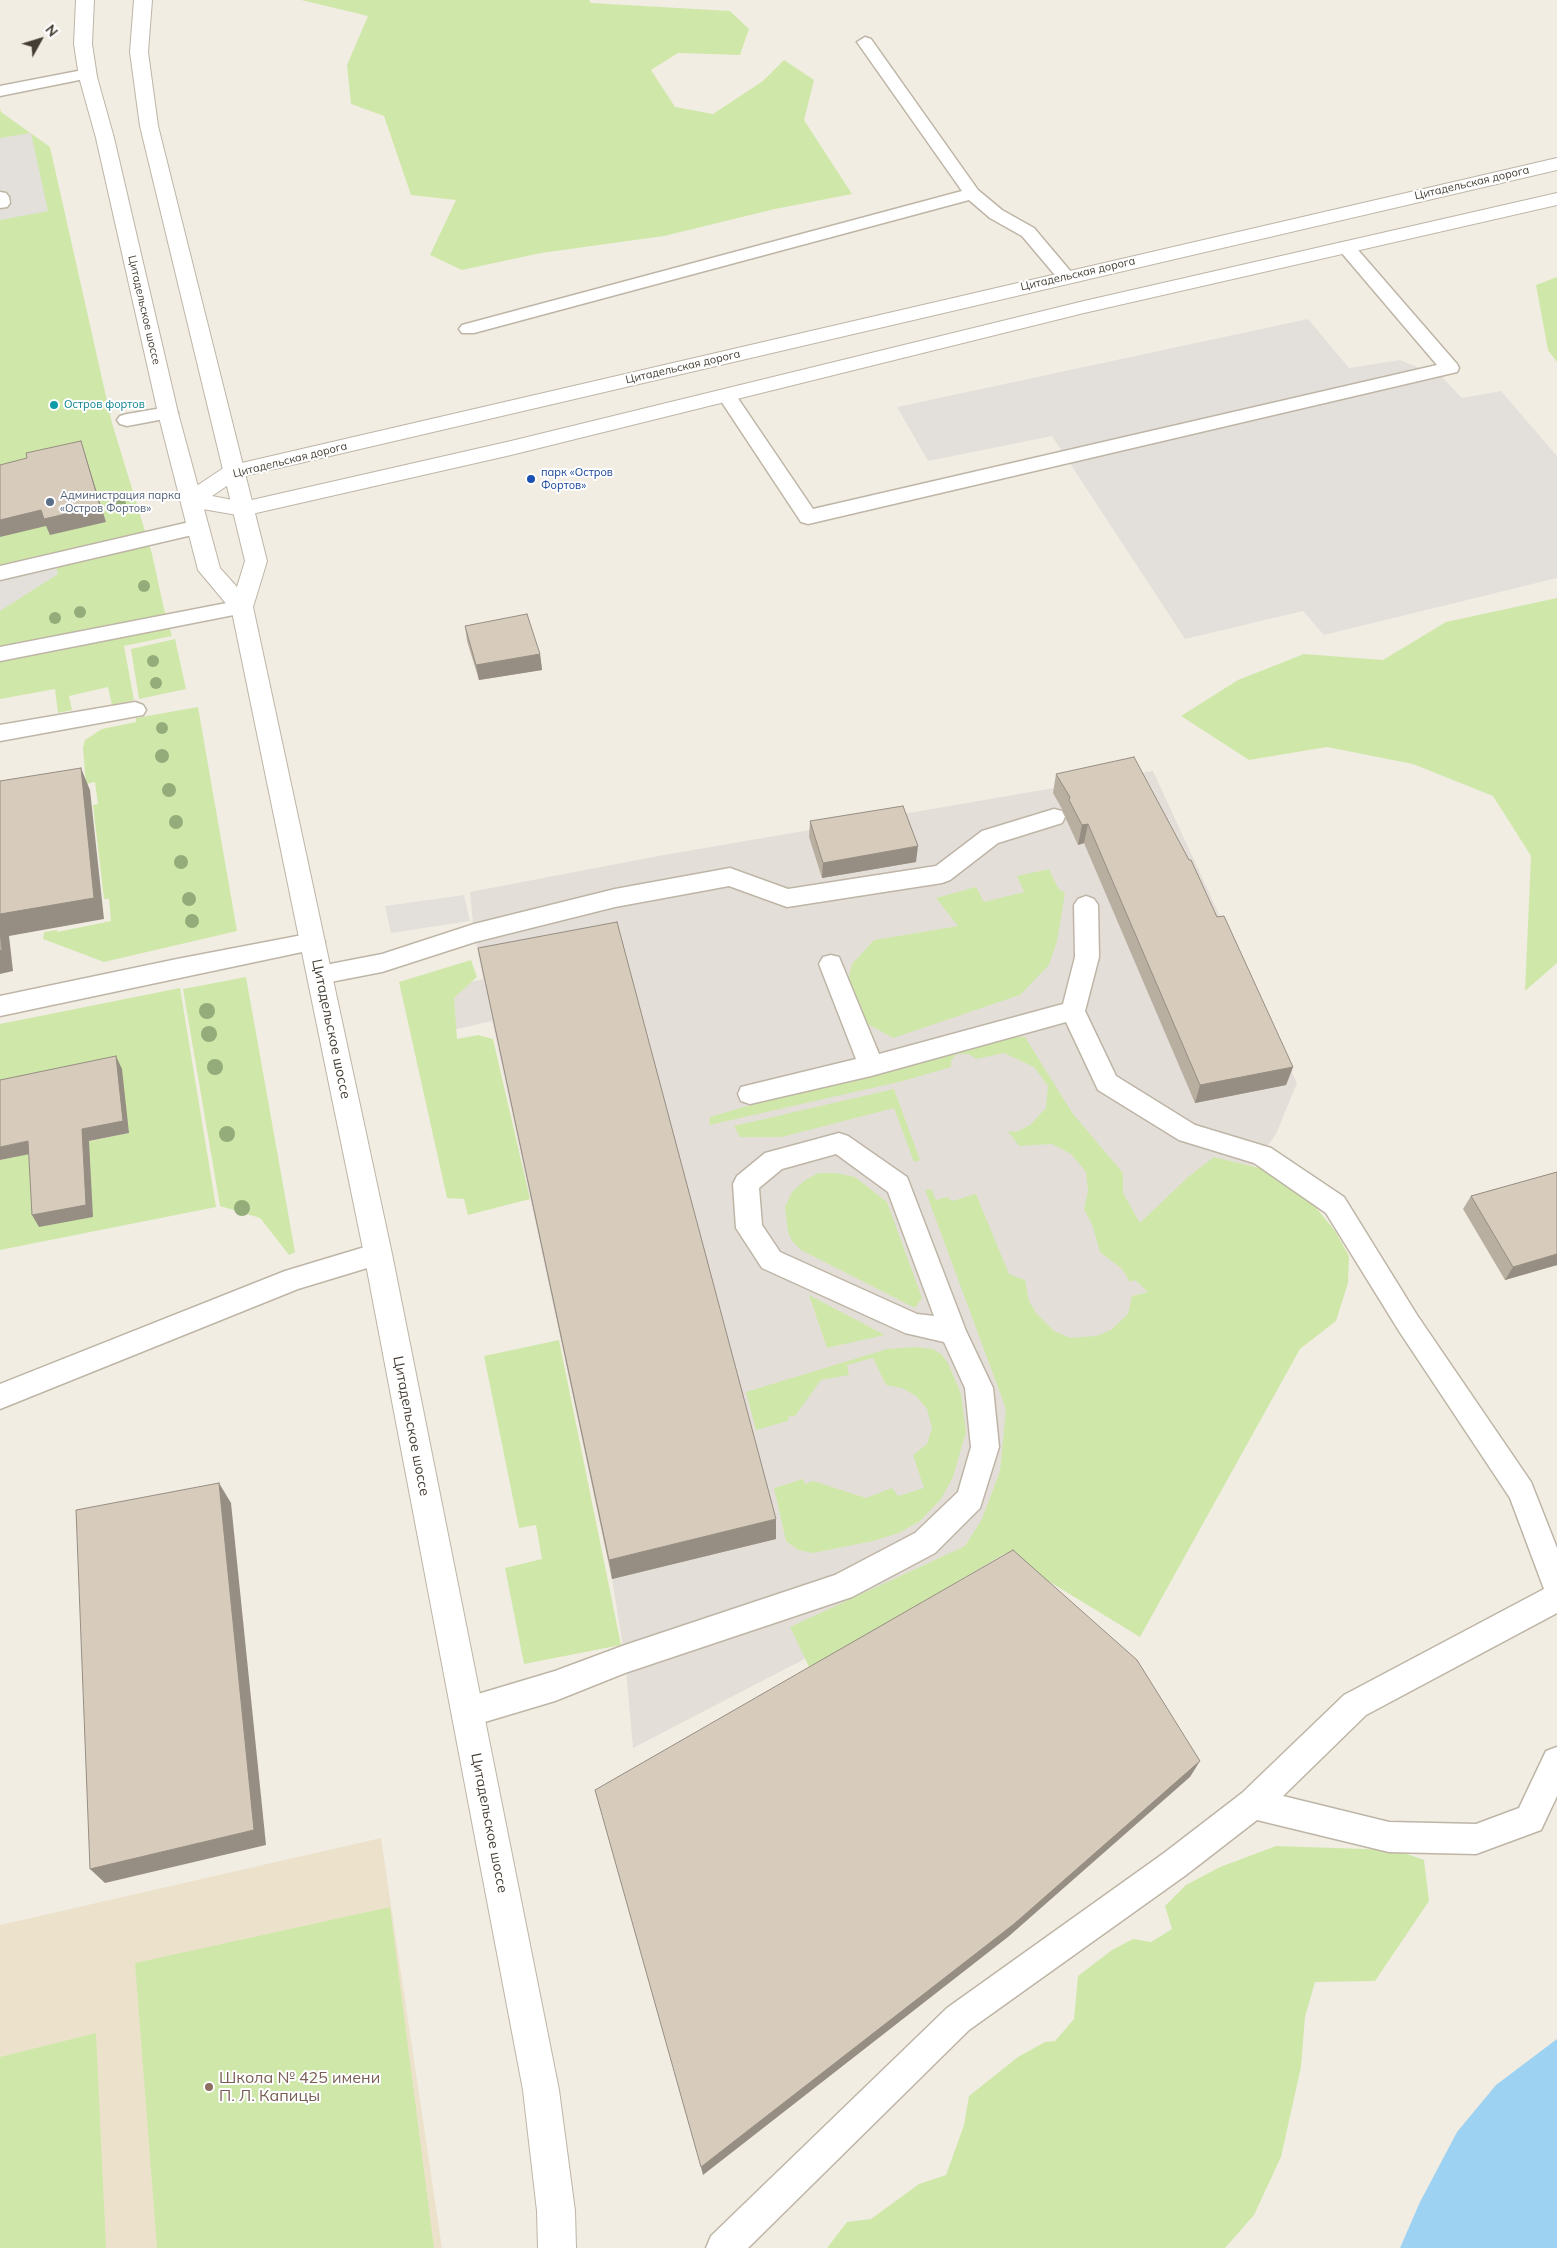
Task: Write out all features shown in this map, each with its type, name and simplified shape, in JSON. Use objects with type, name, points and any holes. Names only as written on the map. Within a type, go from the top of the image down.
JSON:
[{"type":"street","name":"Цитадельское шоссе","points":[[85,0],[83,44],[88,74],[105,138],[168,413],[209,570],[242,607]]},
{"type":"street","name":"Цитадельское шоссе","points":[[143,0],[139,52],[149,126],[256,561],[242,607],[378,1254],[541,2090],[556,2211],[556,2248]]},
{"type":"street","name":"Цитадельская дорога","points":[[191,500],[233,472],[1066,276],[1557,164]]},
{"type":"street","points":[[191,500],[243,510],[726,395],[1084,307],[1557,199]]},
{"type":"lane","points":[[865,42],[972,194],[996,214],[1028,232],[1066,276]]},
{"type":"lane","points":[[0,91],[88,74]]},
{"type":"lane","points":[[468,329],[972,194]]},
{"type":"lane","points":[[726,395],[808,517],[1450,368],[1346,247]]},
{"type":"lane","points":[[127,420],[168,413]]},
{"type":"lane","points":[[0,573],[198,527]]},
{"type":"lane","points":[[0,654],[242,607]]},
{"type":"lane","points":[[0,733],[135,710]]},
{"type":"lane","points":[[320,975],[382,964],[474,933],[615,898],[730,877],[787,898],[942,874],[990,837],[1054,817]]},
{"type":"lane","points":[[1086,905],[1088,957],[1073,1011],[1108,1083],[1188,1133],[1262,1155],[1335,1205],[1408,1322],[1521,1491],[1557,1585]]},
{"type":"lane","points":[[0,1006],[177,968],[313,942]]},
{"type":"lane","points":[[831,964],[871,1066]]},
{"type":"lane","points":[[750,1094],[871,1066],[1073,1011]]},
{"type":"lane","points":[[468,1712],[555,1686],[625,1659],[842,1587],[925,1543],[970,1499],[985,1447],[979,1388],[953,1331],[898,1185],[839,1143],[774,1161],[746,1184],[749,1228],[771,1260],[914,1325],[953,1331]]},
{"type":"lane","points":[[0,1397],[294,1279],[378,1254]]},
{"type":"lane","points":[[723,2248],[958,2019],[1175,1864],[1253,1804],[1355,1705],[1470,1646],[1557,1597]]},
{"type":"lane","points":[[1253,1804],[1389,1837],[1476,1839],[1530,1819],[1557,1762]]},
{"type":"shaded area","points":[[31,133],[48,211],[0,220],[0,138]]},
{"type":"shaded area","points":[[1308,319],[1349,368],[1400,360],[1442,377],[1462,398],[1501,391],[1557,456],[1557,578],[1324,635],[1303,611],[1185,639],[1052,436],[928,461],[897,407]]},
{"type":"shaded area","points":[[55,562],[58,574],[0,611],[0,575]]},
{"type":"shaded area","points":[[1153,771],[1297,1083],[1276,1134],[1039,1476],[980,1568],[633,1748],[625,1659],[612,1579],[492,1021],[440,1033],[431,992],[483,979],[474,933],[470,892],[658,856]]},
{"type":"shaded area","points":[[464,895],[470,921],[391,933],[385,906]]},
{"type":"shaded area","name":"Школа № 425 имени П. Л. Капицы","points":[[381,1838],[442,2248],[0,2248],[0,1925]]},
{"type":"green space","points":[[301,0],[589,0],[591,3],[730,11],[749,29],[740,55],[678,53],[651,70],[675,107],[713,114],[763,81],[784,60],[814,80],[804,120],[852,194],[775,209],[664,236],[541,253],[462,270],[430,255],[456,200],[411,195],[384,116],[351,104],[347,65],[368,16]]},
{"type":"green space","name":"Остров фортов","points":[[0,108],[1,112],[50,147],[112,423],[152,554],[172,636],[124,646],[134,700],[112,705],[108,687],[69,696],[72,710],[58,713],[55,689],[0,699]]},
{"type":"green space","points":[[1557,277],[1557,362],[1548,350],[1536,285]]},
{"type":"green space","points":[[1557,598],[1557,963],[1525,991],[1531,856],[1493,796],[1413,764],[1327,747],[1249,760],[1181,716],[1238,680],[1304,654],[1383,660],[1446,622]]},
{"type":"green space","points":[[175,639],[186,689],[139,699],[131,649]]},
{"type":"green space","points":[[198,707],[237,931],[104,962],[43,939],[44,932],[57,930],[57,932],[111,921],[109,899],[104,899],[93,805],[98,804],[95,782],[86,784],[83,748],[85,740],[102,729],[136,722],[136,718]]},
{"type":"green space","points":[[1049,869],[1058,888],[1065,893],[1057,941],[1049,965],[1020,995],[893,1038],[864,1022],[848,980],[852,964],[874,940],[958,926],[936,898],[976,887],[984,902],[1024,892],[1017,876]]},
{"type":"green space","points":[[471,960],[477,977],[454,998],[457,1039],[478,1035],[493,1039],[530,1199],[468,1215],[464,1199],[447,1198],[399,982]]},
{"type":"green space","points":[[246,977],[295,1252],[289,1255],[260,1218],[220,1206],[183,989]]},
{"type":"green space","points":[[180,988],[216,1207],[0,1250],[0,1160],[129,1133],[0,1094],[0,1024]]},
{"type":"green space","points":[[988,1035],[1025,1037],[1073,1114],[1123,1173],[1123,1193],[1140,1223],[1188,1177],[1214,1157],[1280,1173],[1309,1199],[1335,1231],[1349,1256],[1348,1283],[1336,1321],[1300,1349],[1140,1637],[1004,1554],[810,1669],[790,1627],[965,1546],[982,1519],[1000,1471],[1006,1409],[925,1190],[931,1189],[936,1200],[947,1197],[952,1201],[976,1194],[1009,1274],[1025,1280],[1029,1301],[1036,1313],[1054,1331],[1071,1338],[1096,1336],[1111,1330],[1128,1314],[1132,1296],[1148,1292],[1135,1280],[1130,1282],[1122,1269],[1100,1252],[1092,1224],[1084,1209],[1088,1191],[1086,1172],[1071,1154],[1052,1144],[1019,1146],[1008,1131],[1016,1132],[1030,1125],[1046,1108],[1048,1086],[1034,1067],[1004,1053],[976,1059],[969,1054],[956,1054],[951,1061],[951,1067],[903,1081],[709,1125],[710,1117]]},
{"type":"green space","points":[[894,1089],[920,1160],[914,1162],[894,1108],[782,1137],[740,1137],[734,1126]]},
{"type":"green space","points":[[818,1173],[836,1173],[855,1177],[887,1202],[922,1298],[915,1308],[801,1250],[792,1241],[788,1232],[785,1207],[792,1192],[804,1181]]},
{"type":"green space","points":[[809,1295],[885,1335],[827,1348]]},
{"type":"green space","points":[[559,1340],[621,1645],[524,1664],[505,1568],[542,1559],[536,1525],[519,1528],[484,1356]]},
{"type":"green space","points":[[914,1347],[933,1349],[941,1354],[948,1363],[961,1394],[966,1432],[953,1477],[941,1499],[920,1521],[899,1533],[873,1541],[813,1553],[798,1550],[786,1541],[774,1488],[803,1479],[805,1484],[813,1481],[866,1498],[892,1488],[898,1496],[924,1488],[913,1455],[927,1444],[932,1428],[927,1409],[916,1396],[902,1388],[886,1385],[873,1358],[847,1365],[849,1375],[821,1380],[795,1416],[789,1416],[788,1421],[756,1430],[746,1392],[887,1349]]},
{"type":"green space","points":[[1276,1846],[1396,1850],[1424,1860],[1429,1901],[1375,1981],[1315,1982],[1305,2017],[1301,2067],[1281,2157],[1254,2215],[1225,2248],[827,2248],[847,2222],[871,2219],[919,2184],[946,2175],[964,2125],[969,2096],[1018,2057],[1045,2042],[1055,2041],[1074,2019],[1078,1976],[1112,1950],[1133,1939],[1151,1942],[1172,1929],[1165,1906],[1186,1885],[1220,1867]]},
{"type":"green space","points":[[390,1907],[434,2248],[157,2248],[135,1963]]},
{"type":"green space","points":[[96,2033],[106,2248],[0,2248],[0,2057]]},
{"type":"water","points":[[1557,2039],[1557,2248],[1400,2248],[1420,2202],[1457,2132],[1496,2085]]},
{"type":"building","name":"Администрация парка «Остров Фортов»","points":[[81,441],[100,506],[44,519],[41,510],[0,520],[0,465],[27,458],[26,453]]},
{"type":"building","points":[[527,614],[540,654],[476,665],[465,626]]},
{"type":"building","points":[[1134,757],[1189,860],[1191,860],[1217,917],[1224,916],[1293,1067],[1200,1085],[1088,824],[1082,825],[1069,800],[1070,797],[1056,774]]},
{"type":"building","points":[[81,768],[94,898],[0,914],[0,781]]},
{"type":"building","points":[[903,806],[918,846],[823,863],[810,821]]},
{"type":"building","points":[[617,922],[776,1519],[609,1560],[478,948]]},
{"type":"building","points":[[0,930],[2,950],[0,951]]},
{"type":"building","points":[[116,1056],[123,1121],[82,1129],[86,1205],[32,1215],[28,1141],[0,1147],[0,1080]]},
{"type":"building","points":[[1557,1172],[1557,1254],[1513,1267],[1471,1196]]},
{"type":"building","points":[[219,1483],[254,1830],[90,1869],[76,1510]]},
{"type":"building","points":[[1013,1550],[1137,1660],[1200,1761],[1014,1924],[701,2167],[595,1790]]},
{"type":"place","name":"Остров фортов","points":[[54,405]]},
{"type":"place","name":"парк «Остров Фортов»","points":[[531,479]]},
{"type":"place","name":"Администрация парка «Остров Фортов»","points":[[50,502]]},
{"type":"place","name":"Школа № 425 имени П. Л. Капицы","points":[[209,2087]]}]
